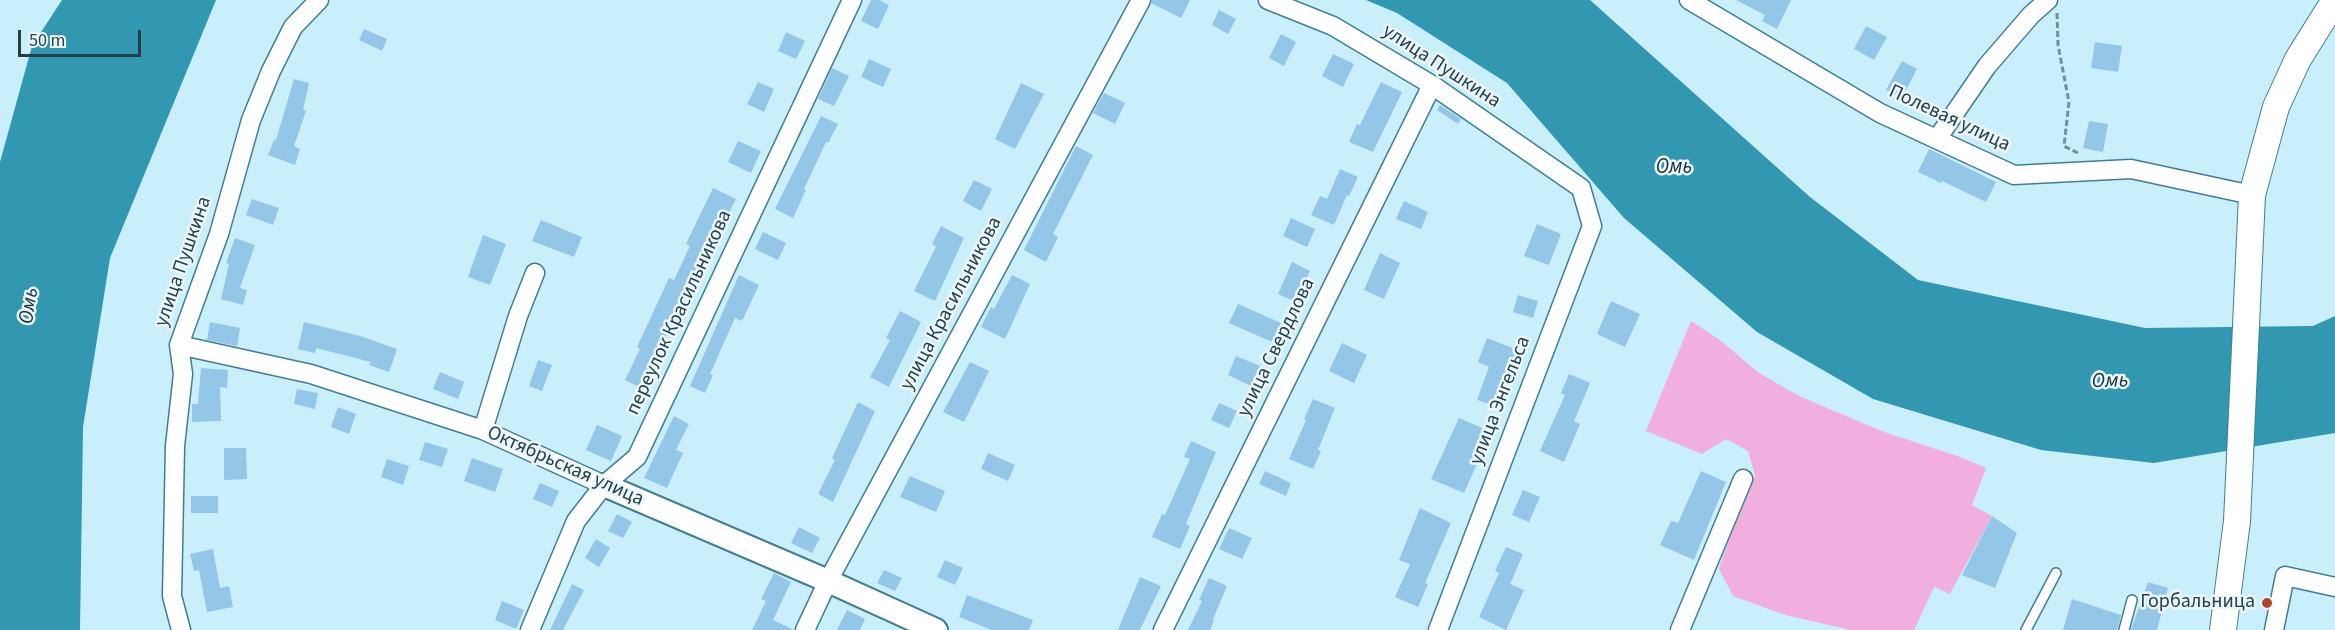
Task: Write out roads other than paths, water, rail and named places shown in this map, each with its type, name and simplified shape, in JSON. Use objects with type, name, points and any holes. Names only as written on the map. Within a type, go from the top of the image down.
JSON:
[{"type":"main road","points":[[2223,630],[2237,521],[2252,195],[2276,107],[2298,59],[2335,0]]},
{"type":"street","name":"улица Пушкина","points":[[181,630],[172,596],[175,446],[183,374],[179,345],[219,234],[251,120],[271,71],[293,27],[319,0]]},
{"type":"street","name":"переулок Красильникова","points":[[530,630],[576,521],[604,485],[637,458],[852,0]]},
{"type":"street","name":"улица Красильникова","points":[[805,630],[828,581],[1141,0]]},
{"type":"street","name":"улица Пушкина","points":[[1268,0],[1333,26],[1432,85],[1581,188]]},
{"type":"street","name":"Полевая улица","points":[[1689,0],[1880,113],[2014,175],[2131,169],[2252,195]]},
{"type":"street","points":[[1937,139],[1987,66],[2031,15],[2053,6]]},
{"type":"street","name":"улица Свердлова","points":[[1163,630],[1432,85]]},
{"type":"street","name":"улица Энгельса","points":[[1438,630],[1592,226],[1581,188]]},
{"type":"street","points":[[483,430],[518,316],[535,273]]},
{"type":"street","name":"Октябрьская улица","points":[[179,345],[311,374],[483,430],[936,630]]},
{"type":"street","points":[[1680,630],[1743,479]]},
{"type":"street","points":[[2274,630],[2285,576],[2335,587]]},
{"type":"lane","points":[[2026,630],[2056,573]]},
{"type":"lane","points":[[2124,630],[2132,600]]},
{"type":"water","name":"Омь","points":[[62,0],[216,0],[110,258],[83,427],[80,630],[0,630],[0,162],[32,46]]},
{"type":"water","name":"Омь","points":[[1366,0],[1590,0],[1810,197],[1918,280],[2145,328],[2313,326],[2335,316],[2335,433],[2154,463],[2041,450],[1873,399],[1757,332],[1624,218],[1507,83],[1397,13]]},
{"type":"place","name":"Горбальница","points":[[2267,603]]}]
